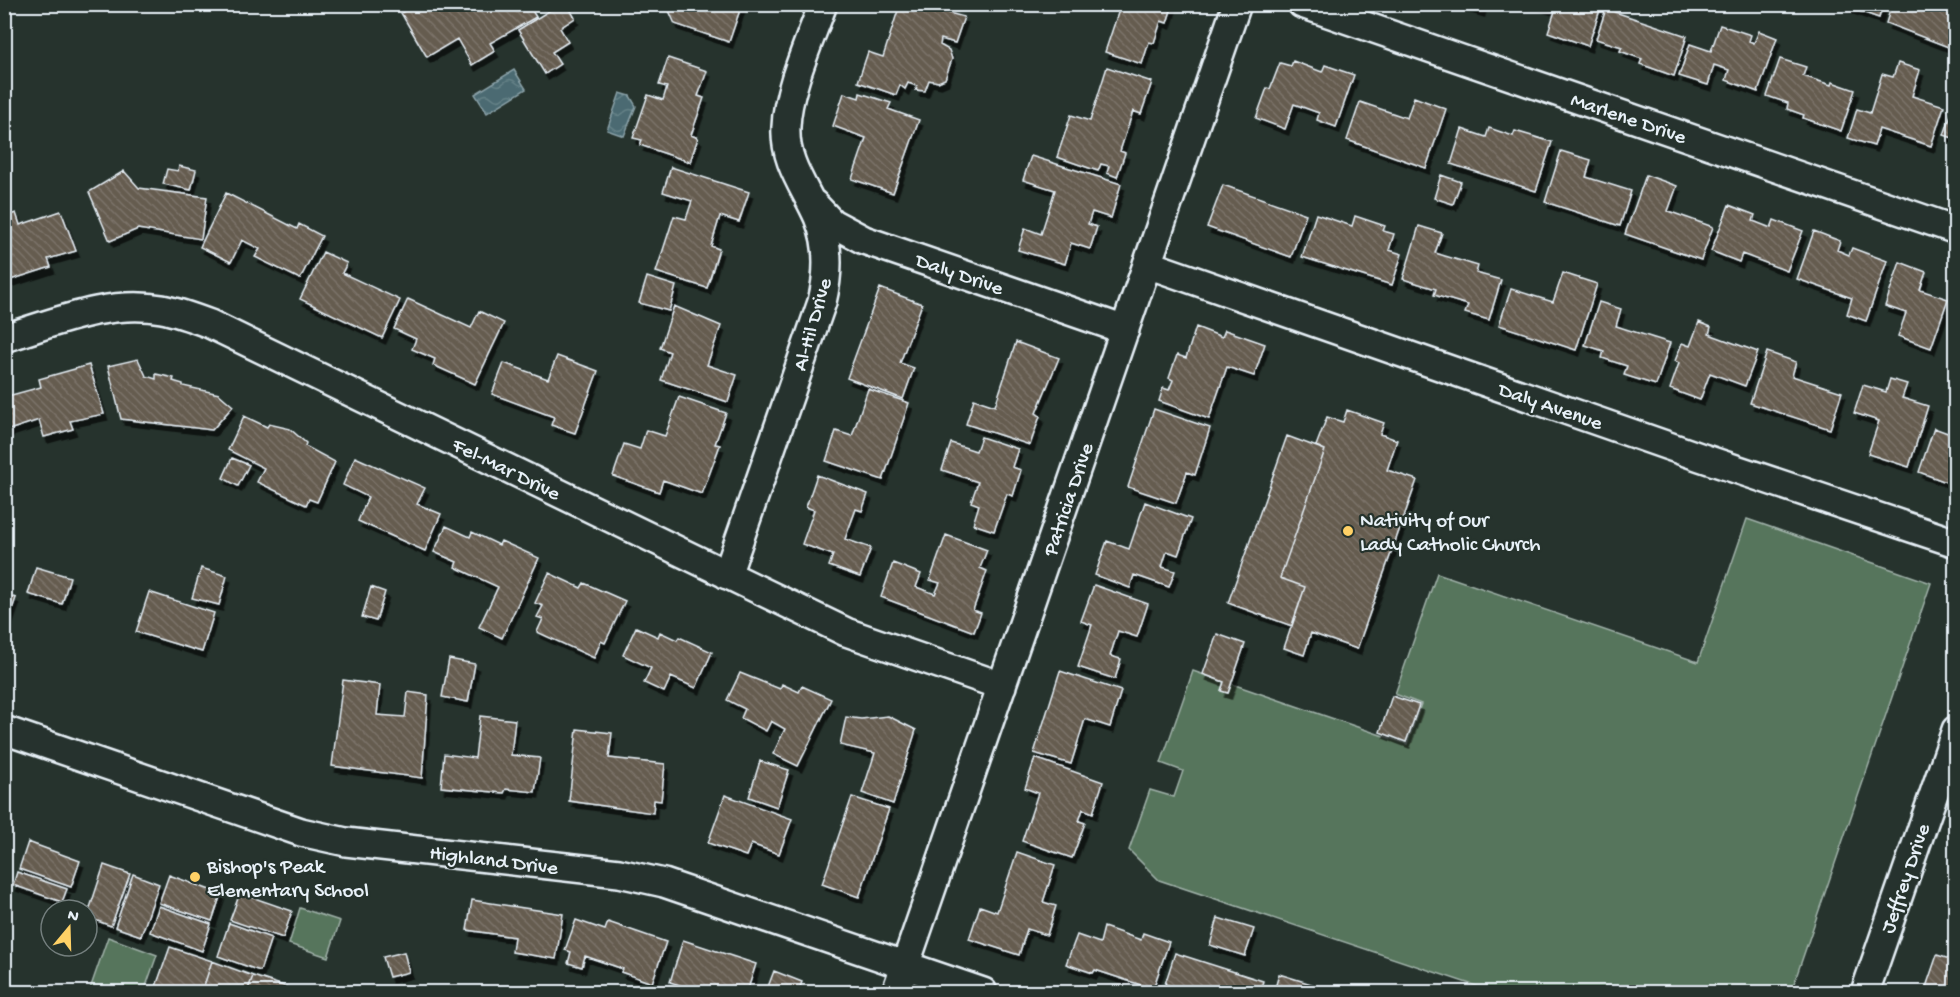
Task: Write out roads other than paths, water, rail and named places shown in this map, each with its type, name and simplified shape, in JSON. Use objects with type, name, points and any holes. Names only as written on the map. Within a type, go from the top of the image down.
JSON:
[{"type":"street","name":"Al-Hil Drive","points":[[727,575],[822,302],[827,281],[828,259],[825,237],[818,216],[791,164],[786,128],[792,92],[822,4]]},
{"type":"street","name":"Patricia Drive","points":[[896,993],[1237,4]]},
{"type":"street","name":"Marlene Drive","points":[[1302,4],[1956,230]]},
{"type":"street","name":"Daly Drive","points":[[807,197],[832,223],[864,240],[1125,330]]},
{"type":"street","name":"Daly Avenue","points":[[1148,264],[1700,457],[1956,543]]},
{"type":"street","name":"Fel-Mar Drive","points":[[4,338],[107,308],[160,308],[186,314],[846,632],[1002,686]]},
{"type":"street","name":"Highland Drive","points":[[4,730],[301,832],[345,842],[619,873],[664,883],[983,993]]},
{"type":"street","name":"Jeffrey Drive","points":[[1865,993],[1956,730]]},
{"type":"water","points":[[514,70],[526,89],[487,113],[475,94]]},
{"type":"water","points":[[620,93],[630,96],[636,106],[624,136],[607,130]]},
{"type":"place","name":"Nativity of Our Lady Catholic Church","points":[[1348,531]]},
{"type":"place","name":"Bishop's Peak Elementary School","points":[[195,877]]}]
